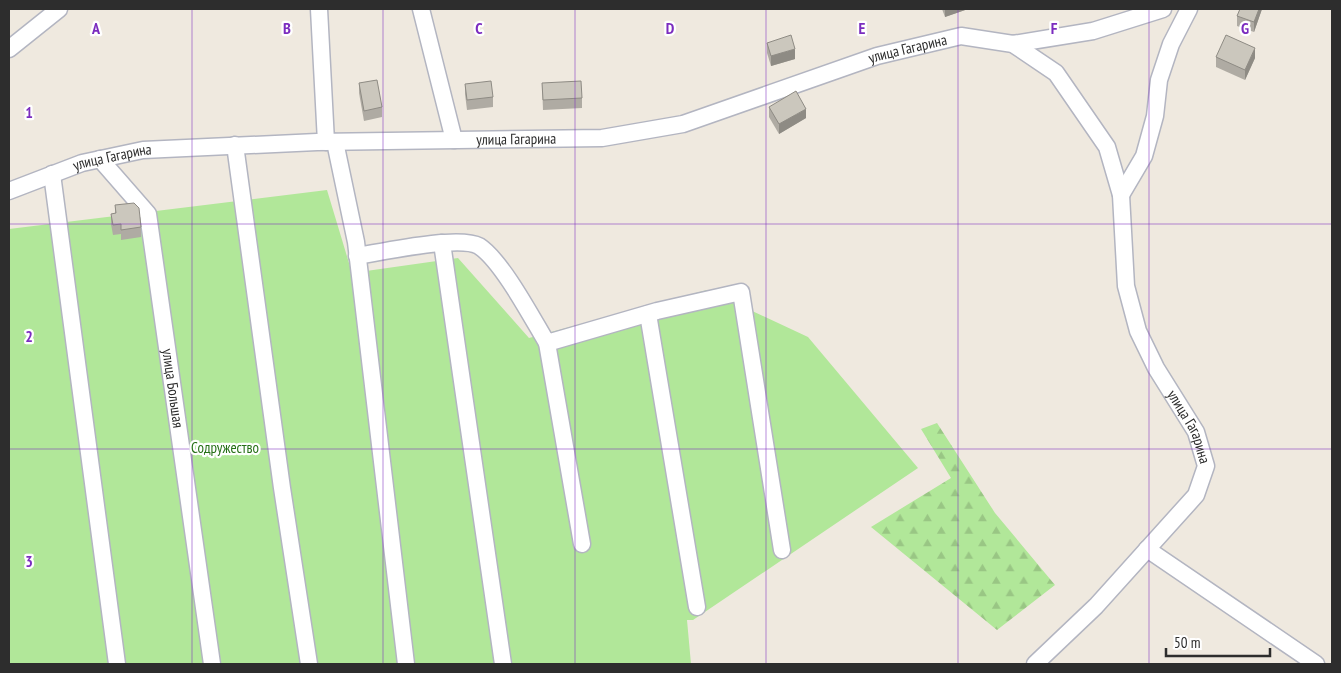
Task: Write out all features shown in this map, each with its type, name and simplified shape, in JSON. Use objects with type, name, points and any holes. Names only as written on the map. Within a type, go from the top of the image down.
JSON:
[{"type":"street","points":[[9,49],[59,9]]},
{"type":"street","points":[[319,9],[331,142],[357,256],[406,664]]},
{"type":"street","points":[[421,9],[454,140]]},
{"type":"street","name":"улица Гагарина","points":[[9,190],[82,163],[143,150],[331,142],[611,137],[683,124],[876,56],[951,38],[961,36],[1013,44],[1093,31],[1163,9]]},
{"type":"street","points":[[1121,195],[1144,156],[1155,116],[1159,80],[1170,44],[1189,9]]},
{"type":"street","name":"улица Гагарина","points":[[1013,44],[1056,73],[1107,146],[1121,195],[1126,286],[1138,331],[1156,368],[1196,432],[1206,466],[1196,495],[1096,606],[1035,664]]},
{"type":"street","points":[[236,145],[282,488],[309,664]]},
{"type":"street","name":"улица Большая","points":[[100,159],[148,214],[212,664]]},
{"type":"street","points":[[52,174],[118,664]]},
{"type":"street","points":[[357,256],[458,241],[478,246],[496,263],[547,343],[582,544]]},
{"type":"street","points":[[442,243],[503,664]]},
{"type":"street","points":[[547,343],[648,314],[740,292],[782,550]]},
{"type":"street","points":[[648,314],[697,607]]},
{"type":"street","points":[[1147,549],[1316,664]]},
{"type":"green space","name":"Содружество","points":[[327,190],[352,273],[458,258],[529,338],[707,290],[808,337],[918,468],[693,620],[687,620],[691,664],[9,664],[9,229]]},
{"type":"green space","points":[[937,423],[995,513],[1055,585],[997,630],[871,527],[951,478],[921,429]]},
{"type":"building","points":[[1240,9],[1259,9],[1254,22],[1237,16]]},
{"type":"building","points":[[791,35],[795,49],[771,56],[767,43]]},
{"type":"building","points":[[1226,35],[1255,48],[1245,70],[1216,57]]},
{"type":"building","points":[[377,80],[382,107],[364,111],[359,83]]},
{"type":"building","points":[[491,81],[493,97],[467,100],[465,84]]},
{"type":"building","points":[[581,81],[582,98],[543,100],[542,83]]},
{"type":"building","points":[[796,91],[806,109],[779,124],[769,107]]},
{"type":"building","points":[[134,203],[139,208],[141,227],[121,230],[121,224],[113,225],[111,214],[116,213],[115,205]]}]
